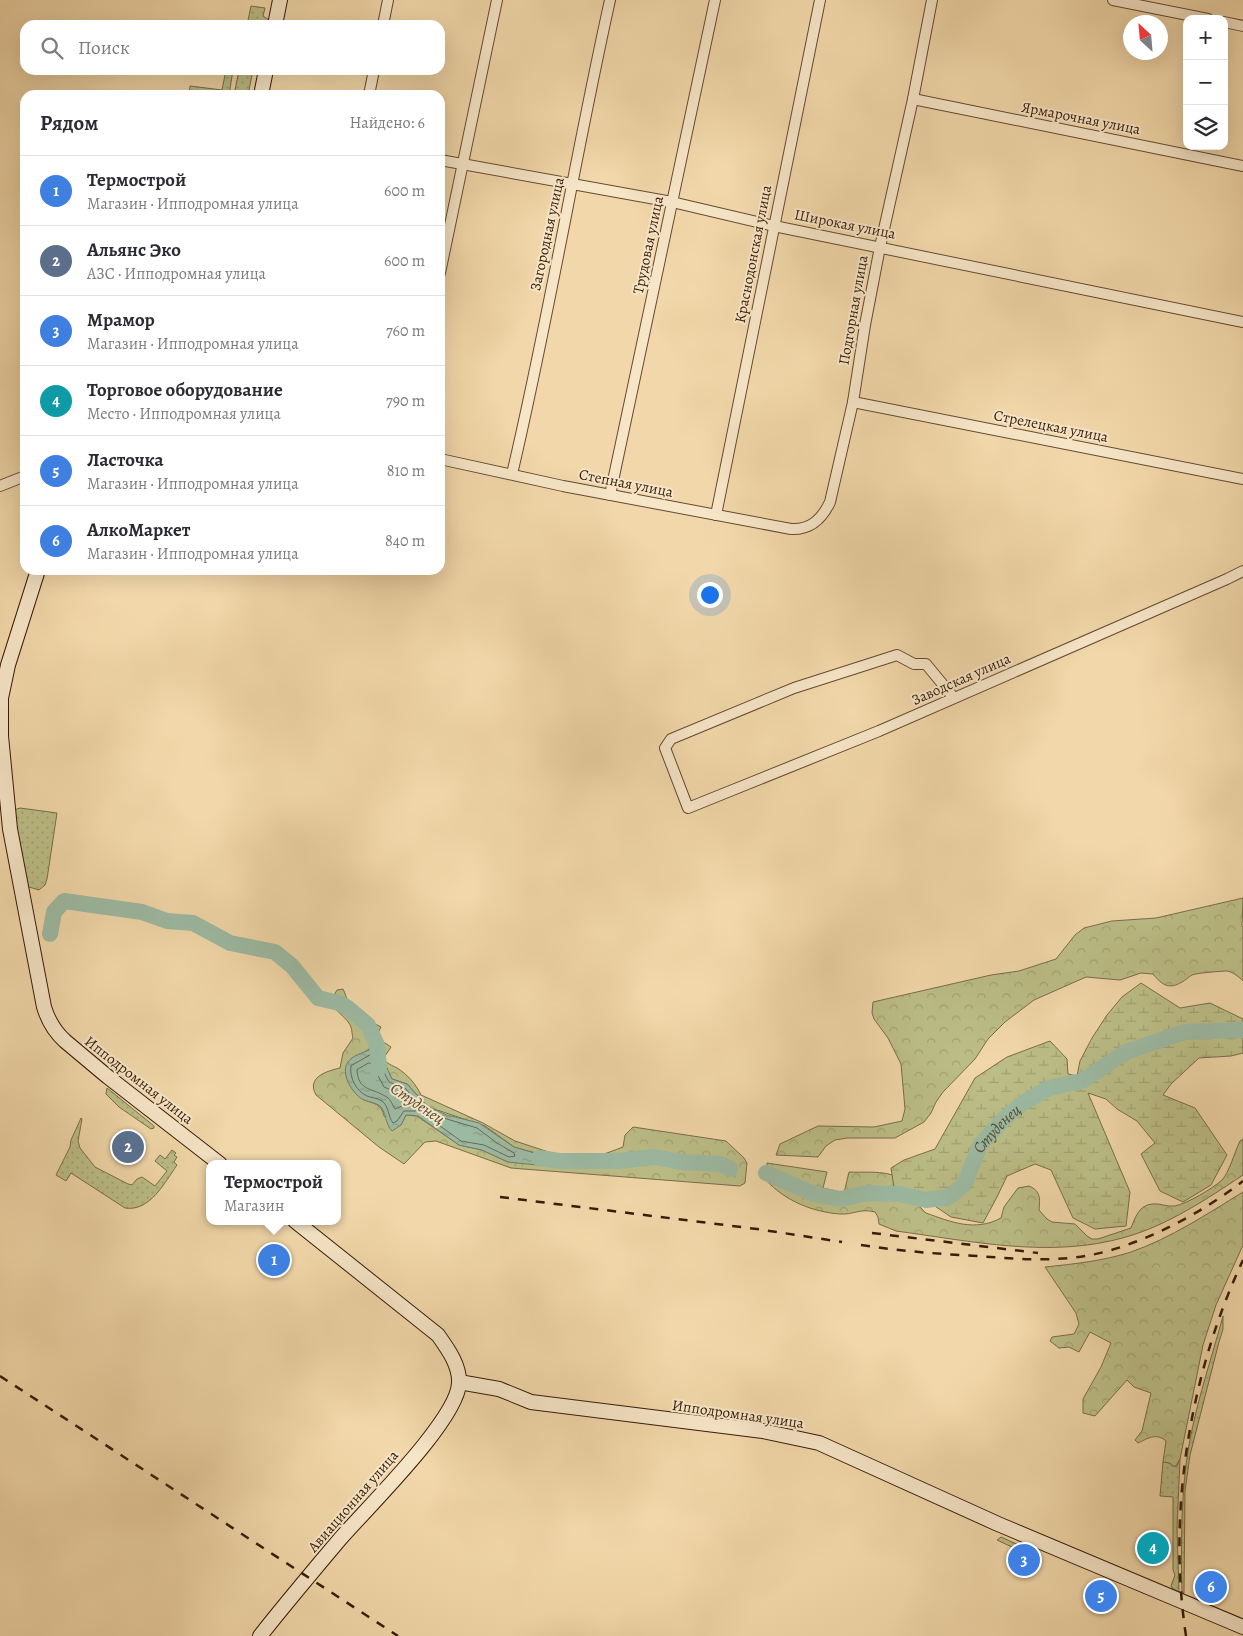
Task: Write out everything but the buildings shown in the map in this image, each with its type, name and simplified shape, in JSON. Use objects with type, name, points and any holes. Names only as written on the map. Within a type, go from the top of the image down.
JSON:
[{"type":"main road","points":[[276,20],[280,0]]},
{"type":"main road","points":[[262,90],[265,75]]},
{"type":"main road","name":"Ипподромная улица","points":[[36,575],[8,665],[1,698],[1,736],[10,828],[41,1000],[46,1014],[58,1035],[71,1047],[215,1160]]},
{"type":"main road","points":[[300,1225],[438,1335],[452,1356],[458,1372],[459,1382]]},
{"type":"main road","name":"Ипподромная улица","points":[[459,1382],[499,1389],[531,1402],[763,1431],[819,1443],[998,1524],[1243,1627]]},
{"type":"main road","name":"Авиационная улица","points":[[260,1636],[335,1545],[425,1444],[450,1409],[458,1392],[459,1382]]},
{"type":"street","points":[[384,20],[388,0]]},
{"type":"street","points":[[445,249],[497,0]]},
{"type":"street","name":"Загородная улица","points":[[512,474],[610,0]]},
{"type":"street","name":"Трудовая улица","points":[[610,495],[715,0]]},
{"type":"street","name":"Краснодонская улица","points":[[716,515],[820,0]]},
{"type":"street","name":"Подгорная улица","points":[[806,528],[820,518],[830,502],[853,402],[880,246],[913,99],[932,0]]},
{"type":"street","points":[[1113,0],[1188,15]]},
{"type":"street","points":[[1228,23],[1243,26]]},
{"type":"street","points":[[370,90],[373,75]]},
{"type":"street","name":"Ярмарочная улица","points":[[913,99],[1243,166]]},
{"type":"street","name":"Широкая улица","points":[[445,161],[672,202],[774,226],[880,246],[1243,322]]},
{"type":"street","name":"Стрелецкая улица","points":[[853,402],[1243,479]]},
{"type":"street","name":"Степная улица","points":[[445,460],[529,479],[716,515],[791,529],[799,530],[806,528]]},
{"type":"street","points":[[0,486],[20,478]]},
{"type":"street","name":"Заводская улица","points":[[954,698],[926,664],[914,664],[896,655],[794,688],[744,708],[671,739],[665,748],[688,808],[879,731],[1243,571]]},
{"type":"green space","points":[[251,6],[265,8],[263,16],[269,20],[248,20]]},
{"type":"green space","points":[[225,75],[232,75],[230,90],[222,90]]},
{"type":"green space","points":[[238,75],[252,75],[249,90],[235,90]]},
{"type":"green space","points":[[190,86],[222,90],[190,90]]},
{"type":"green space","points":[[20,808],[57,813],[47,879],[45,885],[39,890],[29,887],[26,883],[14,810]]},
{"type":"green space","points":[[1243,898],[1243,981],[1238,976],[1227,971],[1194,974],[1173,986],[1166,985],[1153,974],[1141,973],[1120,980],[1086,977],[1034,1000],[1005,1022],[988,1039],[975,1059],[943,1092],[924,1122],[895,1138],[847,1138],[835,1140],[826,1146],[818,1157],[776,1155],[780,1144],[818,1126],[874,1127],[902,1121],[905,1109],[901,1064],[888,1038],[874,1019],[872,1013],[873,1002],[991,975],[1019,971],[1056,959],[1075,935],[1084,928],[1112,921],[1156,918]]},
{"type":"green space","points":[[1141,983],[1180,1008],[1210,1003],[1243,1019],[1243,1053],[1231,1056],[1199,1058],[1171,1084],[1163,1095],[1195,1108],[1227,1155],[1211,1185],[1183,1202],[1160,1191],[1141,1154],[1155,1143],[1137,1121],[1117,1109],[1106,1099],[1088,1093],[1130,1192],[1126,1226],[1095,1229],[1073,1218],[1051,1170],[1035,1164],[1007,1176],[983,1223],[951,1217],[926,1200],[895,1194],[891,1168],[904,1160],[935,1149],[975,1078],[1007,1057],[1050,1041],[1067,1059],[1068,1074],[1077,1076],[1080,1061],[1107,1015],[1122,997]]},
{"type":"green space","points":[[343,989],[348,1001],[356,1011],[381,1027],[376,1037],[391,1047],[383,1059],[408,1076],[421,1095],[483,1123],[515,1141],[573,1160],[607,1153],[623,1147],[625,1135],[633,1127],[726,1141],[747,1163],[745,1183],[740,1186],[511,1168],[436,1141],[425,1142],[404,1164],[379,1147],[316,1095],[314,1084],[316,1079],[324,1073],[340,1068],[343,1053],[353,1038],[348,1022],[334,1007],[333,1002],[337,990]],"holes":[[[377,1045],[392,1079],[407,1084],[428,1107],[485,1126],[514,1147],[538,1154],[554,1155],[508,1162],[482,1150],[459,1145],[417,1116],[406,1115],[401,1125],[384,1116],[379,1106],[364,1100],[350,1060]]]},
{"type":"green space","points":[[107,1088],[154,1126],[154,1128],[151,1129],[119,1107],[106,1094]]},
{"type":"green space","points":[[81,1118],[78,1141],[80,1148],[95,1167],[128,1184],[132,1185],[137,1179],[142,1177],[155,1186],[167,1171],[155,1161],[160,1155],[165,1159],[172,1150],[176,1153],[174,1155],[177,1157],[174,1162],[177,1165],[162,1187],[149,1201],[134,1208],[125,1208],[71,1173],[66,1181],[56,1175],[70,1147],[71,1140]]},
{"type":"green space","points":[[1243,1139],[1243,1175],[1201,1202],[1142,1232],[1098,1243],[1069,1247],[1011,1246],[896,1231],[879,1224],[875,1212],[865,1211],[840,1214],[820,1211],[800,1204],[782,1194],[766,1180],[767,1163],[827,1172],[823,1188],[844,1193],[849,1172],[884,1173],[899,1178],[906,1183],[926,1213],[954,1222],[972,1225],[991,1222],[1001,1218],[1004,1207],[1018,1188],[1029,1186],[1038,1193],[1039,1210],[1047,1219],[1052,1222],[1075,1224],[1087,1236],[1092,1239],[1098,1239],[1131,1228],[1138,1213],[1148,1205],[1175,1206],[1193,1199],[1212,1187],[1225,1177],[1240,1141]]},
{"type":"green space","points":[[1243,1192],[1243,1245],[1216,1305],[1203,1345],[1180,1459],[1176,1466],[1172,1466],[1170,1463],[1163,1462],[1166,1441],[1162,1438],[1152,1437],[1138,1443],[1135,1440],[1142,1431],[1151,1393],[1134,1387],[1127,1380],[1095,1416],[1083,1413],[1083,1399],[1101,1367],[1111,1343],[1090,1332],[1079,1352],[1069,1347],[1059,1348],[1050,1341],[1052,1337],[1074,1334],[1079,1324],[1076,1313],[1045,1267],[1099,1260],[1131,1252],[1175,1233]]},
{"type":"green space","points":[[1223,1316],[1223,1329],[1190,1455],[1185,1491],[1184,1593],[1182,1592],[1182,1528],[1186,1465],[1197,1409]]},
{"type":"green space","points":[[1180,1459],[1177,1529],[1179,1592],[1171,1586],[1175,1575],[1173,1570],[1173,1497],[1160,1496],[1163,1462],[1177,1466]]},
{"type":"green space","points":[[1001,1537],[1036,1553],[1035,1558],[997,1540]]},
{"type":"water","points":[[374,1043],[392,1079],[407,1084],[428,1107],[447,1115],[479,1123],[514,1147],[538,1154],[554,1155],[560,1161],[555,1164],[537,1165],[508,1162],[482,1150],[459,1145],[418,1116],[406,1115],[401,1125],[392,1131],[382,1108],[358,1096],[351,1088],[346,1077],[345,1072],[348,1062],[355,1056],[369,1050],[370,1045]]},
{"type":"waterway","name":"Студенец","points":[[50,934],[54,912],[64,901],[142,912],[167,921],[193,923],[230,943],[275,952],[292,966],[318,998],[339,1003],[368,1025],[377,1045],[379,1068]]},
{"type":"waterway","name":"Студенец","points":[[766,1173],[814,1194],[841,1199],[867,1193],[899,1194],[926,1200],[949,1197],[964,1185],[980,1145],[1004,1119],[1023,1103],[1049,1088],[1082,1081],[1126,1052],[1184,1032],[1243,1030]]},
{"type":"waterway","name":"Студенец","points":[[539,1158],[560,1161],[618,1161],[655,1157],[681,1162],[721,1164],[730,1169]]},
{"type":"railway","points":[[861,1245],[919,1252],[1020,1259],[1063,1259],[1091,1255],[1151,1236],[1209,1205],[1243,1181]]},
{"type":"railway","points":[[500,1197],[757,1229],[842,1242]]},
{"type":"railway","points":[[872,1233],[1038,1253]]},
{"type":"railway","points":[[1186,1636],[1181,1589],[1179,1541],[1182,1492],[1188,1444],[1197,1396],[1209,1349],[1243,1260]]},
{"type":"railway","points":[[0,1376],[398,1636]]},
{"type":"place","name":"Альянс Эко","points":[[128,1147]]},
{"type":"place","name":"Термострой","points":[[274,1260]]},
{"type":"place","name":"Торговое оборудование","points":[[1153,1548]]},
{"type":"place","name":"Мрамор","points":[[1024,1560]]},
{"type":"place","name":"АлкоМаркет","points":[[1211,1587]]},
{"type":"place","name":"Ласточка","points":[[1101,1596]]}]
